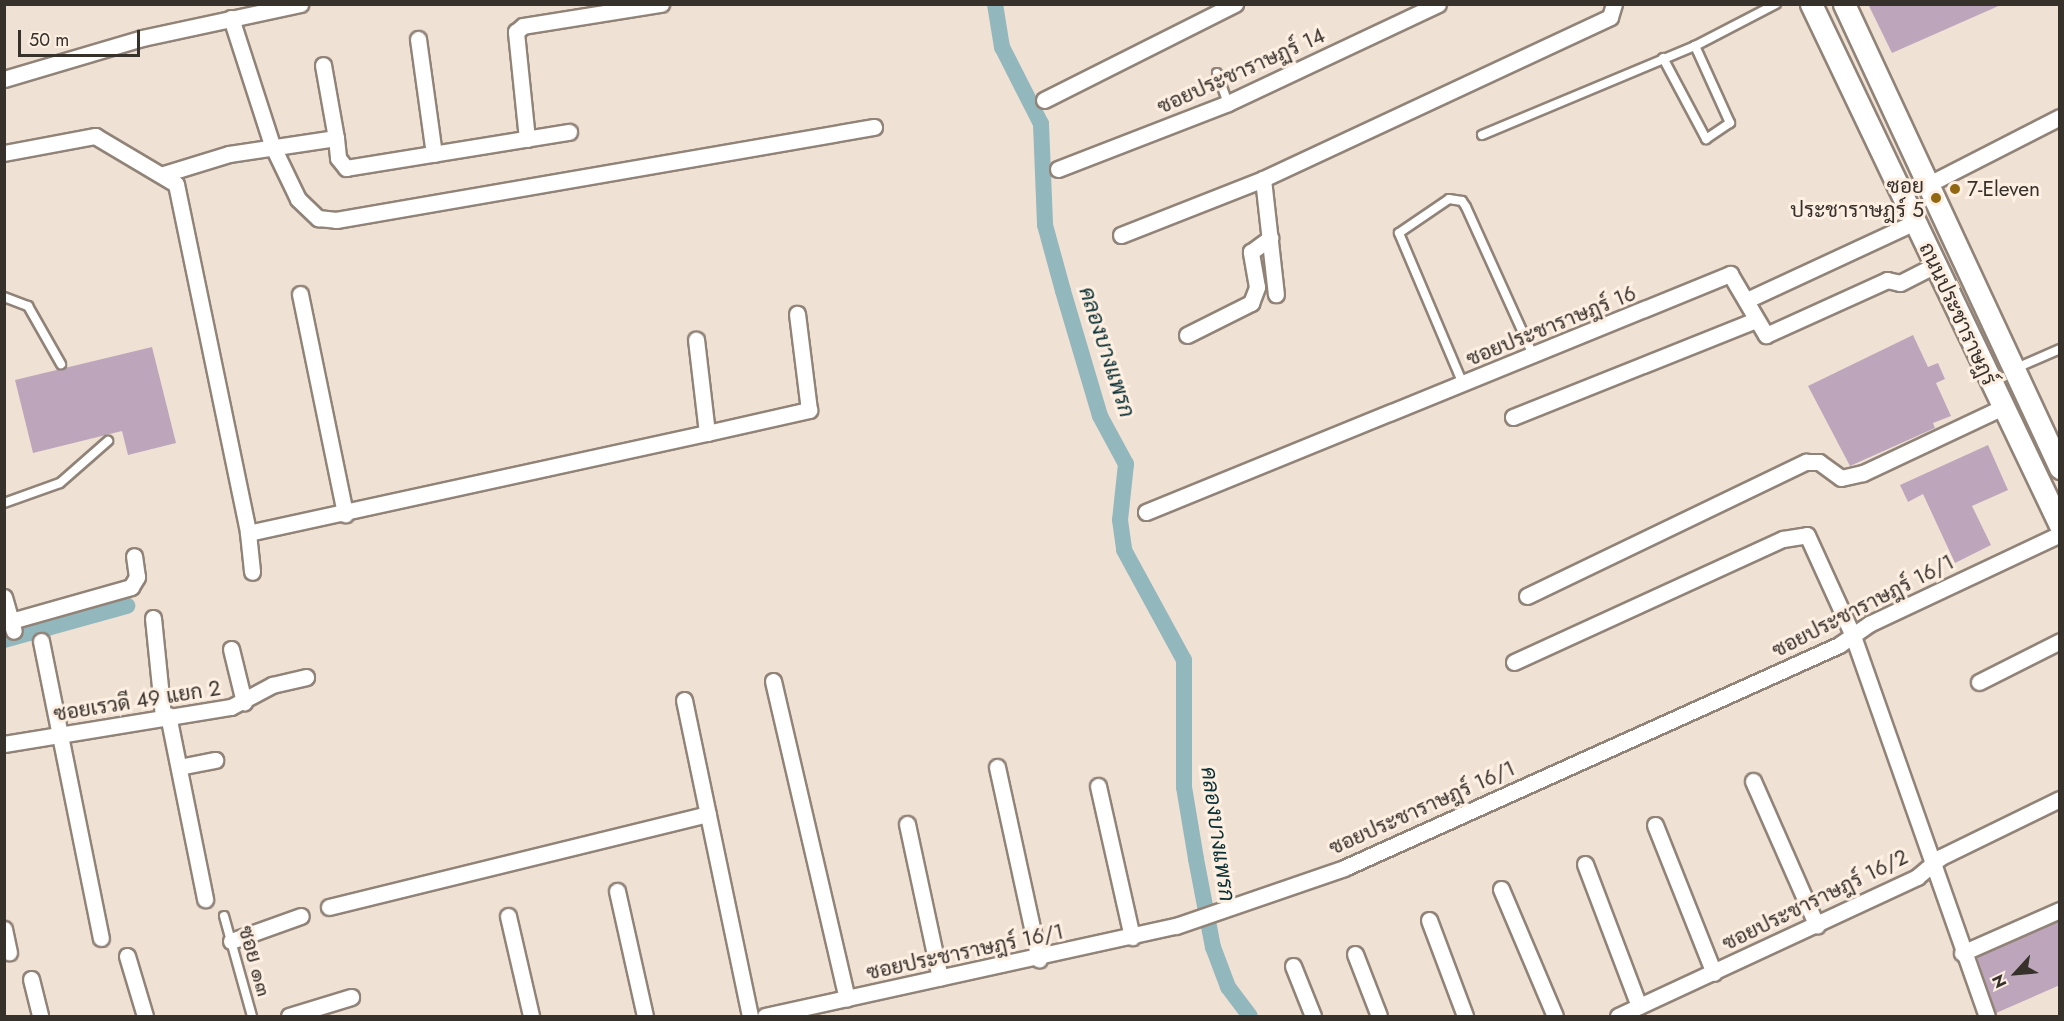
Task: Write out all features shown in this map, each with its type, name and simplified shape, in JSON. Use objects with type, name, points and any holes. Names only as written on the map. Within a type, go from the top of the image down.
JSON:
[{"type":"main road","name":"ถนนประชาราษฎร์","points":[[1811,4],[2060,525]]},
{"type":"main road","name":"ถนนประชาราษฎร์","points":[[1844,4],[2060,468]]},
{"type":"street","points":[[4,79],[142,38],[300,4]]},
{"type":"street","points":[[527,139],[516,33],[523,26],[661,4]]},
{"type":"street","points":[[1044,100],[1235,4]]},
{"type":"street","points":[[1120,235],[1263,179],[1610,17],[1614,5]]},
{"type":"street","name":"ซอยประชาราษฏร์ 14","points":[[1058,169],[1228,103],[1428,7]]},
{"type":"street","points":[[231,18],[272,146],[306,210],[318,218],[336,220],[874,127]]},
{"type":"street","points":[[418,39],[434,154]]},
{"type":"street","points":[[323,65],[338,158],[346,168],[569,132]]},
{"type":"street","points":[[1927,184],[2060,117]]},
{"type":"street","points":[[4,153],[95,136],[164,174],[176,184],[182,200],[248,533],[252,572]]},
{"type":"street","points":[[164,174],[272,146],[336,138]]},
{"type":"street","points":[[1263,179],[1275,294]]},
{"type":"street","points":[[1747,300],[1915,222]]},
{"type":"street","points":[[1187,335],[1251,303],[1257,287],[1251,252],[1270,238]]},
{"type":"street","points":[[1513,417],[1756,320],[1768,335],[1887,280],[1900,283],[1935,265]]},
{"type":"street","name":"ซอยประชาราษฎร์ 16","points":[[1146,512],[1533,357],[1730,274],[1747,300],[1756,320]]},
{"type":"street","points":[[300,294],[345,514]]},
{"type":"street","points":[[248,533],[345,514],[808,410],[797,314]]},
{"type":"street","points":[[696,340],[707,434]]},
{"type":"street","points":[[1527,596],[1806,462],[1820,462],[1840,478],[1863,473],[2002,406]]},
{"type":"street","points":[[1514,662],[1797,534],[1807,535],[1815,545],[1852,636],[1930,866],[1987,1017]]},
{"type":"street","name":"ซอยประชาราษฎร์ 16/1","points":[[765,1017],[940,978],[1039,959],[1176,926],[1344,868],[1852,636],[1869,624],[2060,534]]},
{"type":"street","points":[[4,597],[13,626],[131,587],[137,578],[134,556]]},
{"type":"street","points":[[153,618],[166,716],[205,899]]},
{"type":"street","points":[[41,641],[101,938]]},
{"type":"street","points":[[1979,682],[2060,641]]},
{"type":"street","points":[[231,649],[244,702]]},
{"type":"street","name":"ซอยเรวดี 49 แยก 2","points":[[4,744],[244,702],[272,685],[306,677]]},
{"type":"street","points":[[773,681],[847,999]]},
{"type":"street","points":[[684,700],[750,1017]]},
{"type":"street","points":[[178,766],[215,760]]},
{"type":"street","points":[[997,767],[1039,959]]},
{"type":"street","points":[[1753,781],[1817,926]]},
{"type":"street","points":[[1098,786],[1132,937]]},
{"type":"street","name":"ซอยประชาราษฎร์ 16/2","points":[[1618,1017],[1817,926],[1917,877],[1930,866],[2060,800]]},
{"type":"street","points":[[329,907],[708,814]]},
{"type":"street","points":[[907,824],[940,978]]},
{"type":"street","points":[[1656,825],[1714,973]]},
{"type":"street","points":[[1586,864],[1639,1006]]},
{"type":"street","points":[[1501,889],[1555,1017]]},
{"type":"street","points":[[617,891],[645,1017]]},
{"type":"street","points":[[1962,953],[2060,910]]},
{"type":"street","points":[[231,941],[301,916]]},
{"type":"street","points":[[508,916],[531,1017]]},
{"type":"street","points":[[1429,920],[1465,1017]]},
{"type":"street","points":[[4,929],[9,952]]},
{"type":"street","points":[[1355,954],[1380,1017]]},
{"type":"street","points":[[127,956],[145,1017]]},
{"type":"street","points":[[1293,966],[1313,1017]]},
{"type":"street","points":[[31,979],[40,1017]]},
{"type":"street","points":[[289,1017],[351,997]]},
{"type":"lane","points":[[1482,135],[1695,46],[1776,4]]},
{"type":"lane","points":[[1663,58],[1706,139],[1730,123],[1695,46]]},
{"type":"lane","points":[[1217,73],[1228,103]]},
{"type":"lane","points":[[1463,385],[1400,234],[1449,199],[1462,201],[1467,207],[1533,357]]},
{"type":"lane","points":[[4,297],[28,306],[61,364]]},
{"type":"lane","points":[[2013,370],[2060,349]]},
{"type":"lane","points":[[4,503],[60,483],[108,441]]},
{"type":"lane","name":"ซอย ๑๓","points":[[224,916],[252,1017]]},
{"type":"building","points":[[1868,4],[2003,4],[1892,53]]},
{"type":"building","points":[[1913,335],[1928,367],[1938,363],[1945,379],[1936,383],[1951,416],[1933,423],[1935,428],[1850,466],[1808,386]]},
{"type":"building","points":[[152,347],[176,443],[128,455],[122,431],[33,453],[15,380]]},
{"type":"building","points":[[1988,445],[2008,490],[1972,506],[1991,545],[1955,563],[1923,494],[1908,502],[1900,485]]},
{"type":"building","points":[[2060,921],[2060,985],[1996,1013],[1977,957]]},
{"type":"waterway","name":"คลองบางแพรก","points":[[995,4],[1002,47],[1041,124],[1045,225],[1063,291],[1100,416],[1126,464],[1120,520],[1124,550],[1184,660],[1184,787],[1196,859],[1213,947],[1228,987],[1250,1016]]},
{"type":"waterway","points":[[4,640],[127,606]]},
{"type":"place","name":"7-Eleven","points":[[1955,189]]},
{"type":"place","name":"ซอย ประชาราษฎร์ 5","points":[[1936,198]]}]
